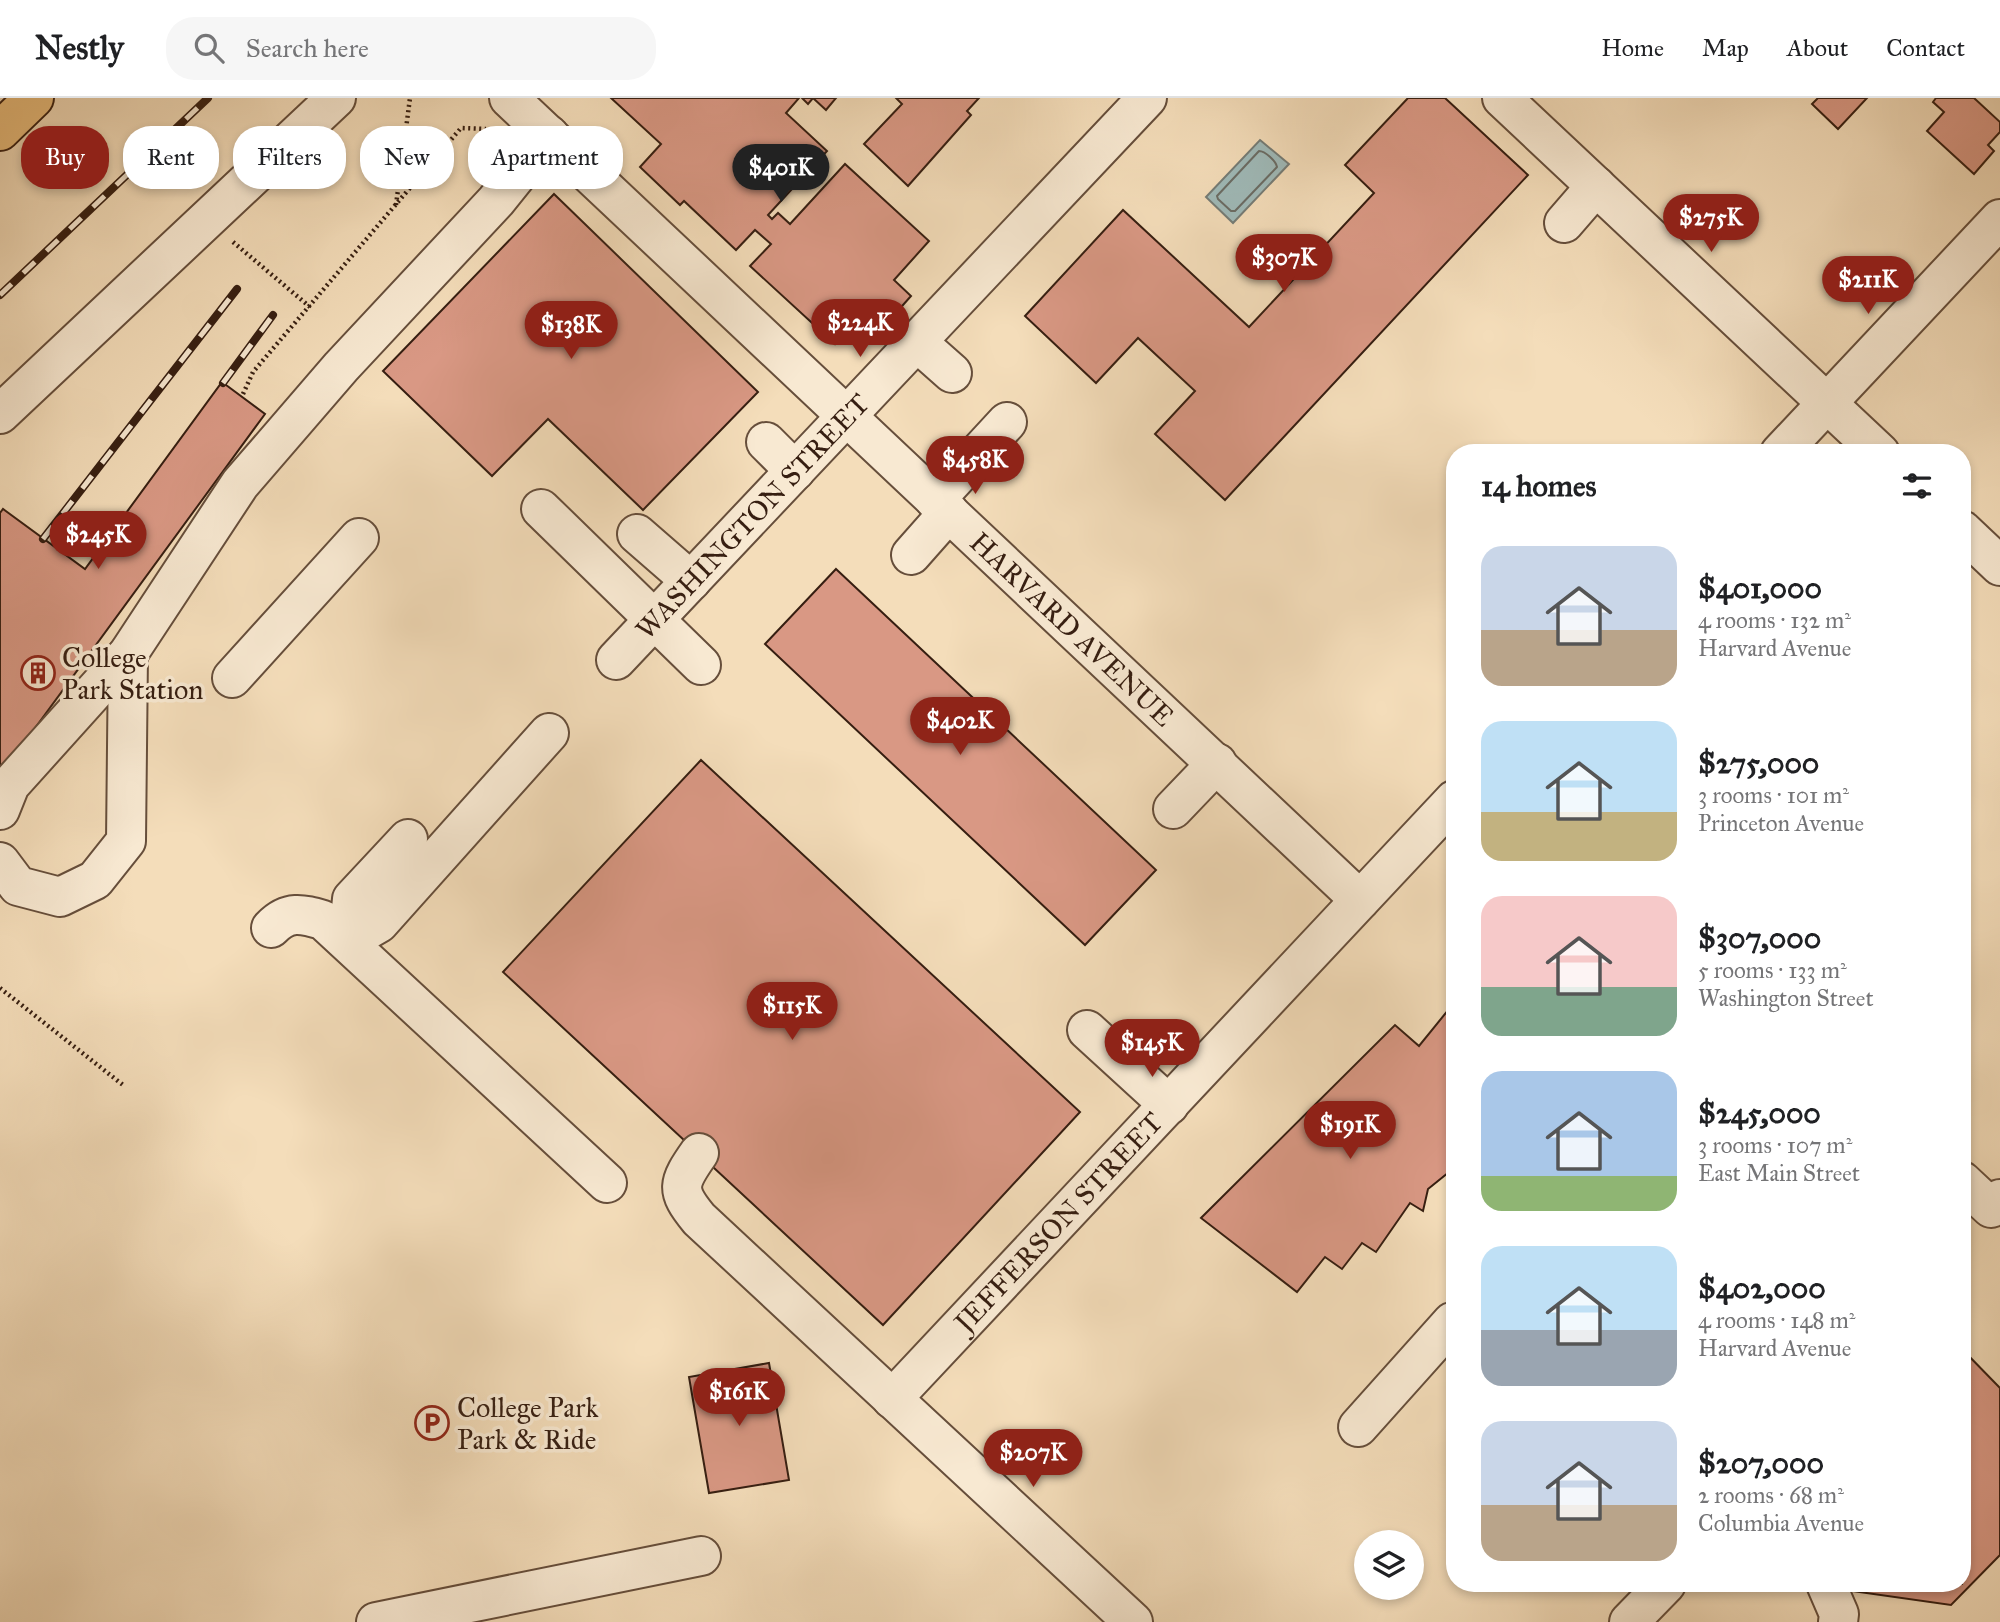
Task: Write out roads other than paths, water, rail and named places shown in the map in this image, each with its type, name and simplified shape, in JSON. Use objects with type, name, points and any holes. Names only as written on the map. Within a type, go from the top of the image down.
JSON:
[{"type":"main road","points":[[0,131],[34,98]]},
{"type":"street","points":[[0,414],[336,98]]},
{"type":"street","name":"WASHINGTON STREET","points":[[616,660],[1147,98]]},
{"type":"street","points":[[1502,98],[1870,444]]},
{"type":"street","name":"HARVARD AVENUE","points":[[501,114],[528,126]]},
{"type":"street","points":[[1564,223],[1596,186]]},
{"type":"street","points":[[0,810],[10,785],[128,654],[240,484],[341,367],[506,189]]},
{"type":"street","name":"HARVARD AVENUE","points":[[606,189],[1360,900]]},
{"type":"street","points":[[1788,444],[2000,219]]},
{"type":"street","points":[[917,342],[952,373]]},
{"type":"street","points":[[911,555],[942,506],[1007,422]]},
{"type":"street","points":[[766,442],[795,471]]},
{"type":"street","points":[[541,509],[701,665]]},
{"type":"street","points":[[637,534],[691,581]]},
{"type":"street","points":[[232,678],[359,538]]},
{"type":"street","points":[[1971,539],[2000,566]]},
{"type":"street","points":[[0,862],[18,886],[60,897],[95,880],[126,841],[128,654]]},
{"type":"street","points":[[348,941],[379,923],[421,850],[549,733]]},
{"type":"street","points":[[1174,809],[1217,763]]},
{"type":"street","name":"JEFFERSON STREET","points":[[892,1399],[1446,809]]},
{"type":"street","points":[[271,928],[279,919],[300,913],[323,920],[607,1183]]},
{"type":"street","points":[[1087,1030],[1169,1105]]},
{"type":"street","points":[[699,1153],[683,1175],[681,1188],[686,1203],[699,1219],[1133,1622]]},
{"type":"street","points":[[1971,1187],[1996,1203]]},
{"type":"street","points":[[1358,1427],[1446,1329]]},
{"type":"street","points":[[376,1622],[701,1556]]},
{"type":"street","points":[[1629,1622],[1658,1592]]},
{"type":"street","points":[[1829,1592],[1839,1614],[1838,1622]]},
{"type":"water","points":[[1260,140],[1289,164],[1233,223],[1206,197]]},
{"type":"railway","points":[[0,295],[208,98]]},
{"type":"railway","points":[[43,539],[237,289]]},
{"type":"railway","points":[[223,383],[273,315]]},
{"type":"place","name":"College Park Station","points":[[38,673]]},
{"type":"place","name":"College Park Park & Ride","points":[[432,1423]]}]
